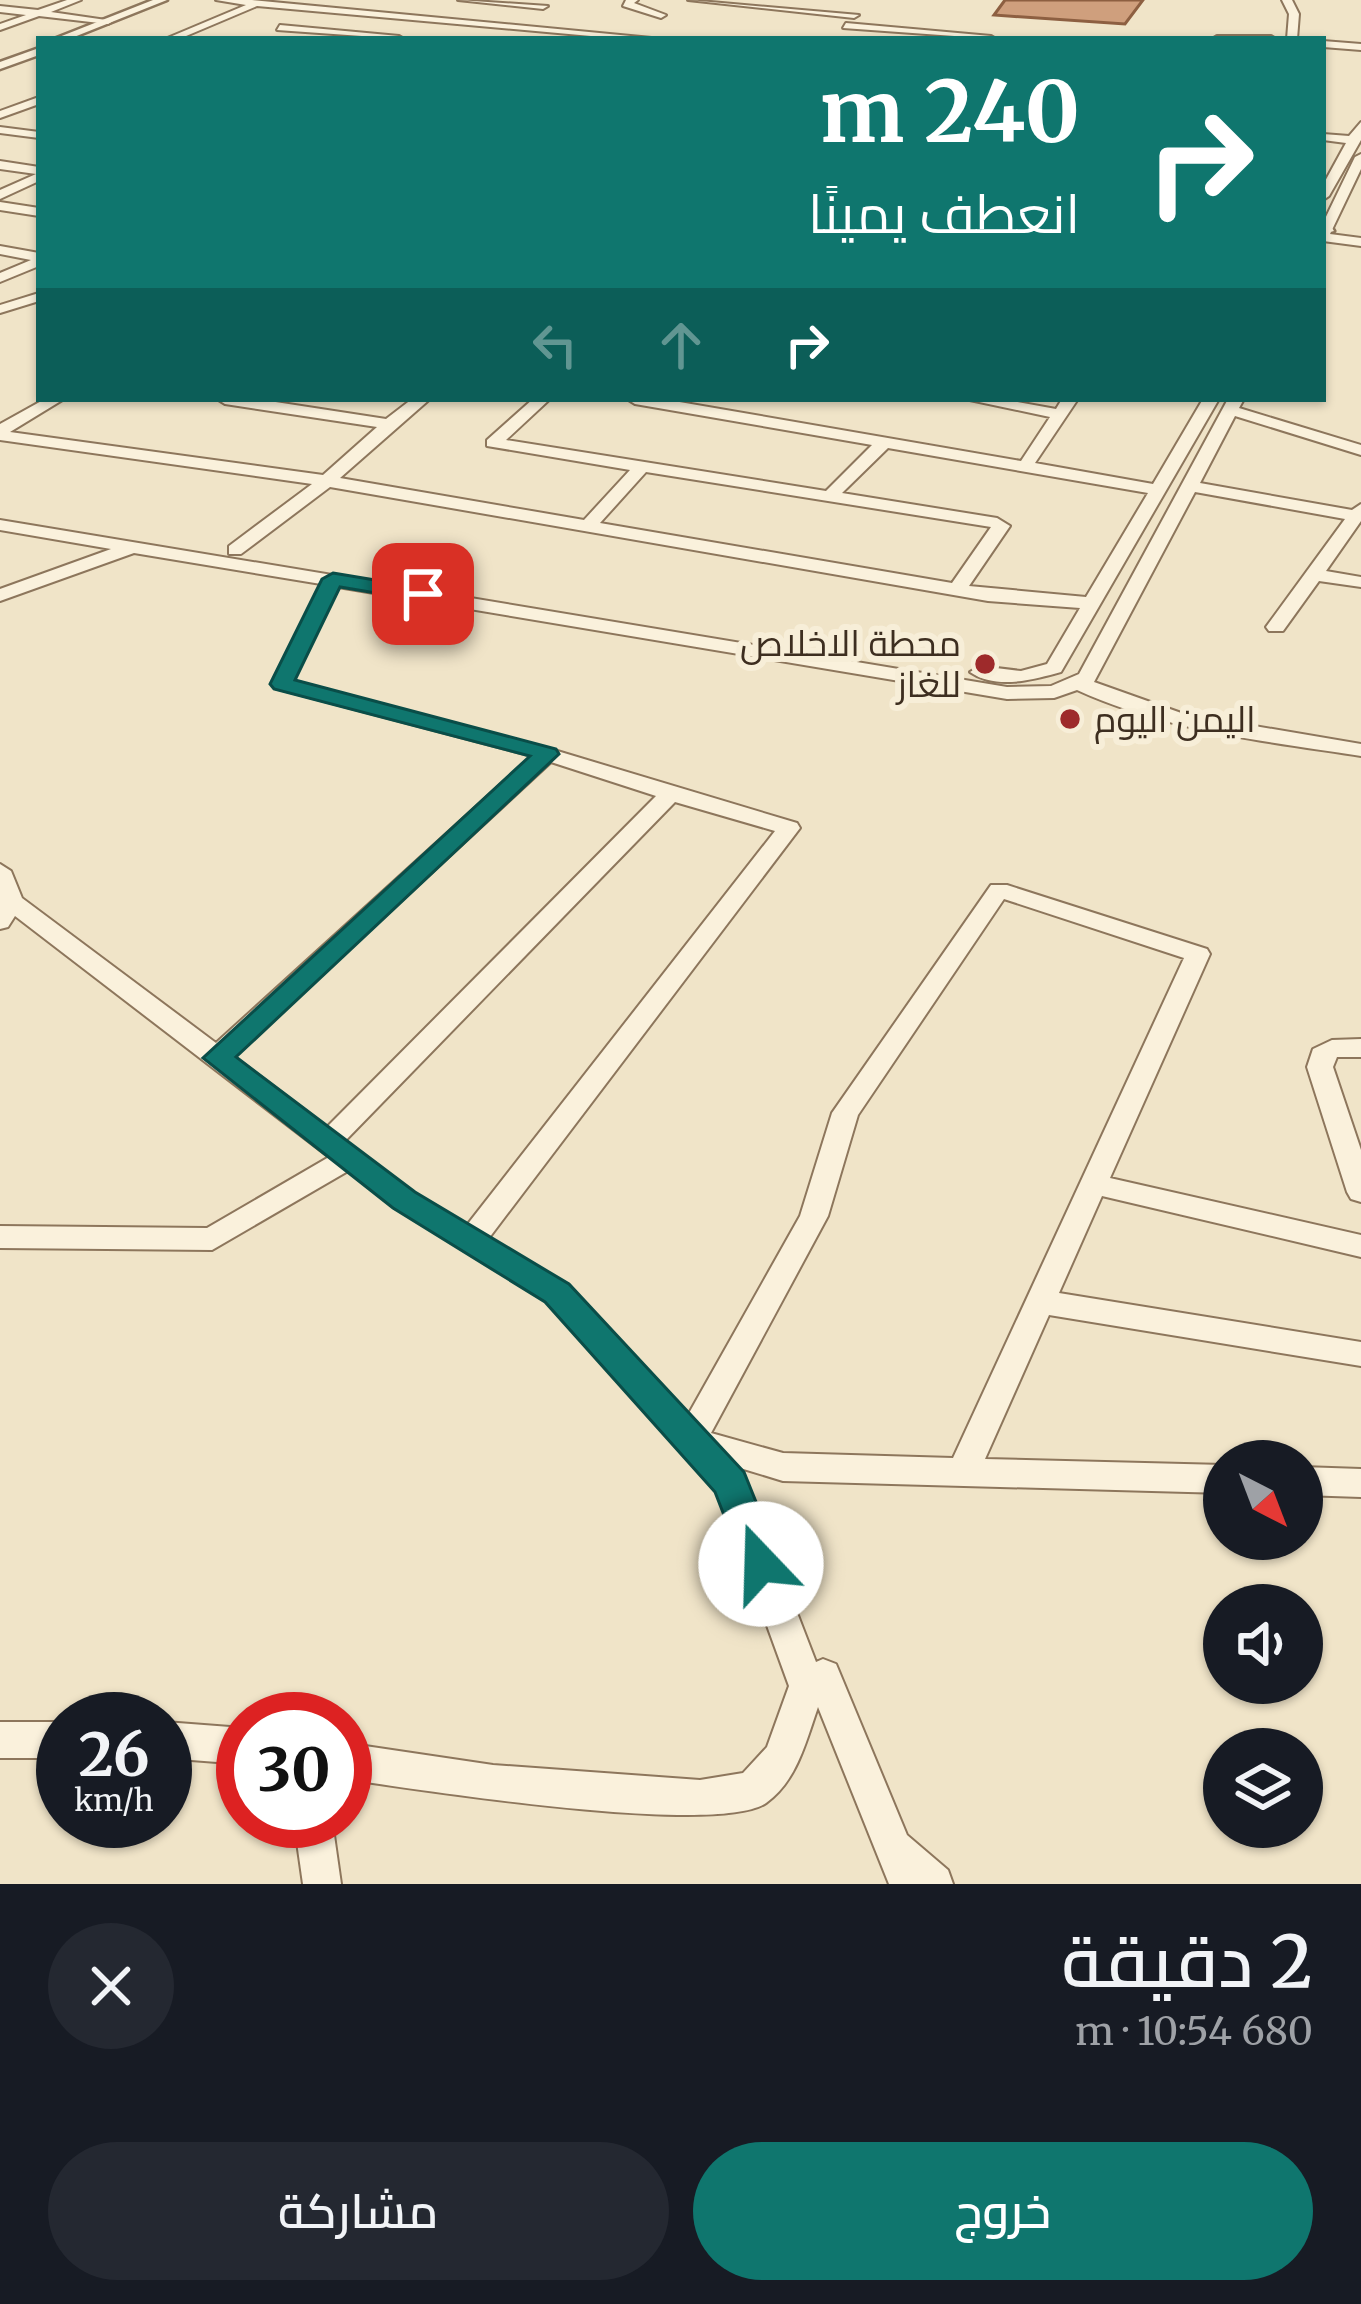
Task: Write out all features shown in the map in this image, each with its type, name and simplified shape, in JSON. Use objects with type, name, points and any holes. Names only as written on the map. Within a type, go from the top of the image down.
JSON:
[{"type":"street","points":[[0,27],[76,0]]},
{"type":"street","points":[[67,36],[166,0]]},
{"type":"street","points":[[77,36],[166,0]]},
{"type":"street","points":[[220,0],[622,36]]},
{"type":"street","points":[[463,0],[543,7]]},
{"type":"street","points":[[507,26],[555,0]]},
{"type":"street","points":[[633,0],[626,4],[661,15]]},
{"type":"street","points":[[694,0],[854,15]]},
{"type":"street","points":[[838,36],[870,0]]},
{"type":"street","points":[[1287,0],[1294,14],[1292,36]]},
{"type":"street","points":[[178,36],[259,4]]},
{"type":"street","points":[[0,9],[108,21]]},
{"type":"street","points":[[267,34],[319,10]]},
{"type":"street","points":[[846,26],[925,36]]},
{"type":"street","points":[[280,28],[367,36]]},
{"type":"street","points":[[1326,44],[1361,47]]},
{"type":"street","points":[[2,63],[36,50]]},
{"type":"street","points":[[2,63],[36,69]]},
{"type":"street","points":[[0,115],[36,101]]},
{"type":"street","points":[[1326,191],[1361,125]]},
{"type":"street","points":[[0,130],[36,135]]},
{"type":"street","points":[[1326,136],[1355,140]]},
{"type":"street","points":[[1326,229],[1361,157]]},
{"type":"street","points":[[0,165],[36,173]]},
{"type":"street","points":[[0,195],[36,176]]},
{"type":"street","points":[[0,206],[36,212]]},
{"type":"street","points":[[1326,233],[1361,238]]},
{"type":"street","points":[[0,250],[36,258]]},
{"type":"street","points":[[0,278],[36,260]]},
{"type":"street","points":[[0,309],[36,298]]},
{"type":"street","points":[[0,433],[51,402]]},
{"type":"street","points":[[245,402],[389,424]]},
{"type":"street","points":[[235,550],[327,481],[418,402]]},
{"type":"street","points":[[539,402],[493,443],[997,523],[1001,526],[957,590]]},
{"type":"street","points":[[652,402],[1160,490]]},
{"type":"street","points":[[1007,402],[1064,407],[1024,468]]},
{"type":"street","points":[[0,511],[1005,676],[1040,674],[1054,668],[1209,402]]},
{"type":"street","points":[[0,525],[1007,693],[1054,692],[1081,683],[1233,405],[1361,450]]},
{"type":"street","points":[[0,433],[327,481],[957,590],[1092,603]]},
{"type":"street","points":[[830,496],[883,443]]},
{"type":"street","points":[[586,528],[641,468]]},
{"type":"street","points":[[1189,486],[1359,513],[1276,627]]},
{"type":"street","points":[[0,595],[156,536]]},
{"type":"street","points":[[1317,575],[1361,583]]},
{"type":"street","points":[[333,579],[282,684],[547,754],[789,828],[471,1240]]},
{"type":"street","points":[[1081,683],[1127,705],[1169,716],[1361,750]]},
{"type":"street","points":[[217,1058],[547,754]]},
{"type":"street","points":[[0,1237],[212,1239],[339,1150],[671,794]]},
{"type":"street","points":[[0,871],[6,912],[217,1058],[404,1200],[557,1293],[731,1483],[807,1686]]},
{"type":"street","points":[[692,1440],[814,1216],[844,1113],[999,890],[1198,954],[963,1472]]},
{"type":"street","points":[[1361,1048],[1332,1048],[1322,1054],[1321,1067],[1361,1192]]},
{"type":"street","points":[[1094,1184],[1361,1246]]},
{"type":"street","points":[[1040,1302],[1361,1354]]},
{"type":"street","points":[[692,1440],[783,1467],[1203,1478]]},
{"type":"street","points":[[1323,1482],[1361,1483]]},
{"type":"street","points":[[372,1765],[493,1783],[700,1798],[753,1790],[782,1757],[807,1686],[823,1676],[908,1884]]},
{"type":"street","points":[[0,1740],[36,1740]]},
{"type":"street","points":[[890,1841],[934,1884]]},
{"type":"street","points":[[317,1848],[322,1884]]},
{"type":"building","points":[[1005,0],[1143,0],[1125,24],[994,15]]},
{"type":"place","name":"محطة الاخلاص للغاز","points":[[985,664]]},
{"type":"place","name":"اليمن اليوم","points":[[1070,719]]},
{"type":"route","points":[[423,594],[333,579],[282,684],[547,754],[217,1058],[404,1200],[557,1293],[731,1483],[761,1564]]}]
